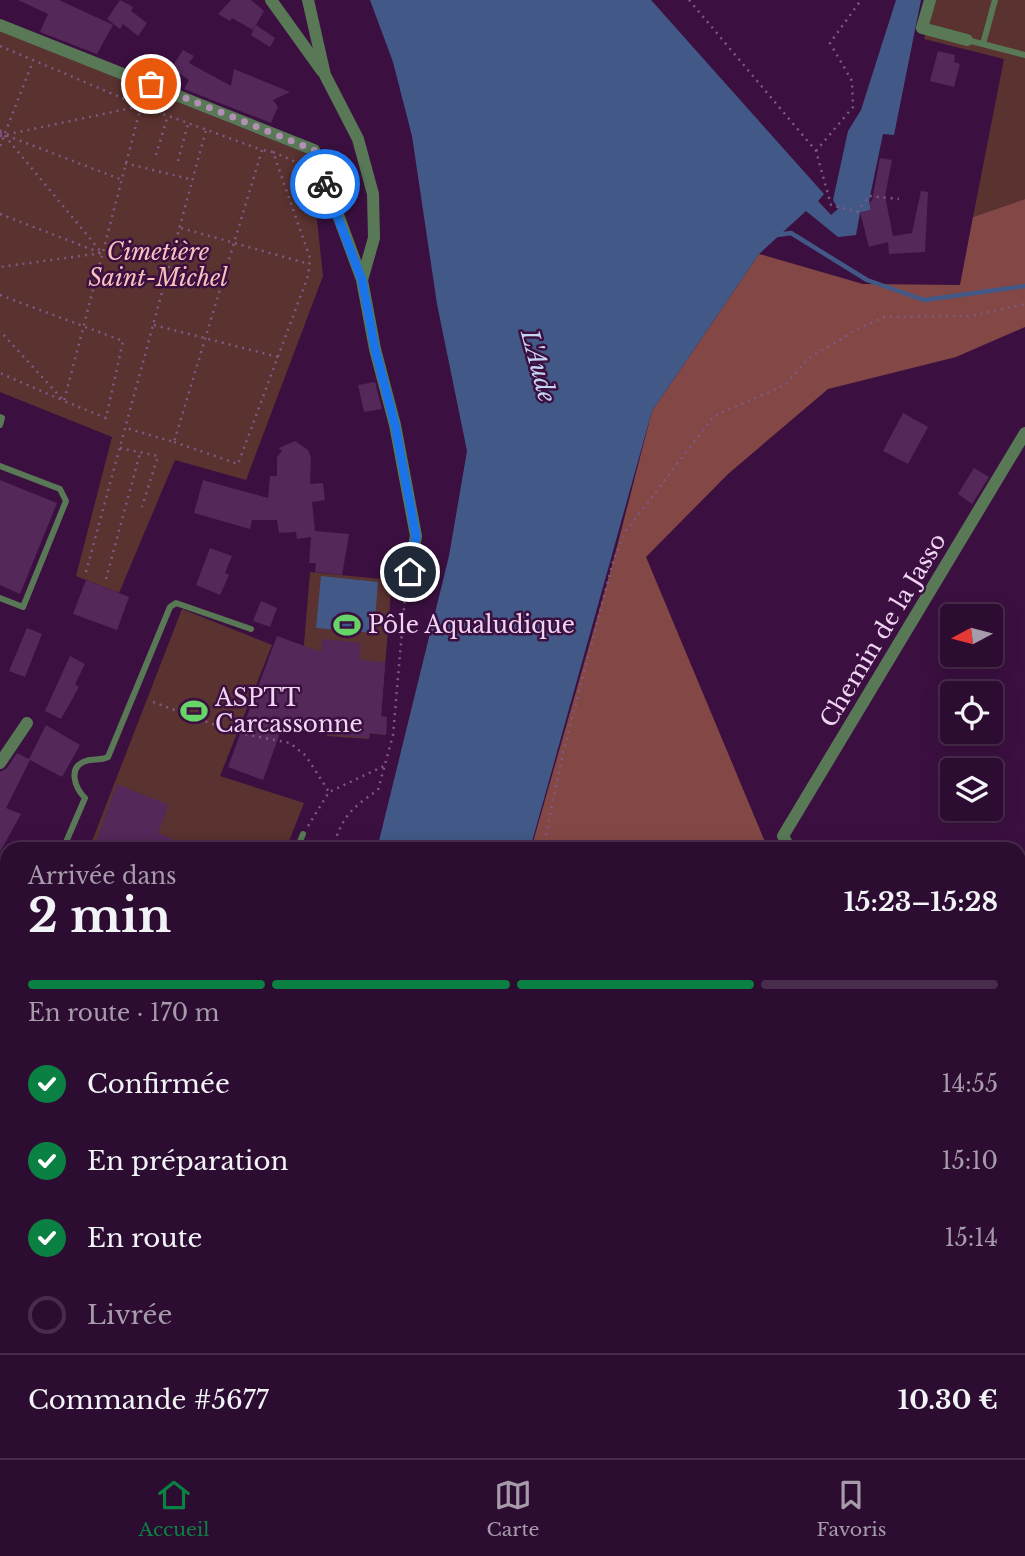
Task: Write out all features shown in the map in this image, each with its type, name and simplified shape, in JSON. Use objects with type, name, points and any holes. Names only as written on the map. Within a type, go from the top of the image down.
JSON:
[{"type":"street","points":[[271,0],[325,75],[358,139],[373,194],[374,237],[362,280]]},
{"type":"street","points":[[277,0],[286,0]]},
{"type":"street","points":[[308,0],[325,75]]},
{"type":"street","points":[[930,0],[922,28],[967,40]]},
{"type":"street","points":[[0,25],[314,150],[335,215],[362,280],[375,349],[395,425],[416,536],[410,572]]},
{"type":"street","name":"Chemin de la Jasso","points":[[786,842],[783,836],[1025,433]]},
{"type":"street","points":[[0,764],[27,723]]},
{"type":"lane","points":[[983,44],[995,0]]},
{"type":"lane","points":[[967,40],[1025,55]]},
{"type":"lane","points":[[0,417],[0,425]]},
{"type":"lane","points":[[0,466],[60,489],[66,501],[23,607],[0,598]]},
{"type":"lane","points":[[66,842],[85,798],[76,789],[76,767],[84,761],[108,757],[170,607],[176,603],[194,607],[251,629]]},
{"type":"lane","points":[[300,842],[303,834]]},
{"type":"path","points":[[689,0],[816,151],[831,205],[857,212],[869,196],[898,199]]},
{"type":"path","points":[[816,151],[853,107],[852,81],[830,43],[860,0]]},
{"type":"path","points":[[0,46],[141,106],[296,162]]},
{"type":"path","points":[[0,146],[1,133],[33,59]]},
{"type":"path","points":[[1,133],[141,106]]},
{"type":"path","points":[[64,401],[141,106]]},
{"type":"path","points":[[156,155],[168,116]]},
{"type":"path","points":[[178,162],[188,123]]},
{"type":"path","points":[[86,572],[206,130]]},
{"type":"path","points":[[1,133],[120,179]]},
{"type":"path","points":[[1,133],[102,253]]},
{"type":"path","points":[[174,442],[262,150]]},
{"type":"path","points":[[126,428],[238,464],[308,276],[309,264],[273,152]]},
{"type":"path","points":[[125,163],[192,180]]},
{"type":"path","points":[[0,214],[102,253]]},
{"type":"path","points":[[180,227],[309,264]]},
{"type":"path","points":[[0,267],[102,253]]},
{"type":"path","points":[[0,295],[123,341],[106,418],[0,373]]},
{"type":"path","points":[[544,842],[563,753],[613,562],[625,532],[714,415],[785,385],[809,359],[856,330],[884,317],[971,316],[1025,304]]},
{"type":"path","points":[[154,325],[278,357]]},
{"type":"path","points":[[0,331],[64,401]]},
{"type":"path","points":[[120,448],[158,456],[142,507]]},
{"type":"path","points":[[106,579],[140,453]]},
{"type":"path","points":[[335,842],[347,813],[355,804],[378,790],[393,735],[404,593],[410,572]]},
{"type":"path","points":[[153,702],[234,732],[290,743],[306,756],[329,792]]},
{"type":"path","points":[[303,834],[329,792],[384,766]]},
{"type":"green space","points":[[935,0],[1025,0],[1025,199],[973,217],[1004,59],[924,39]]},
{"type":"green space","name":"Cimetière Saint-Michel","points":[[0,31],[310,155],[323,276],[246,480],[175,460],[119,593],[76,576],[112,437],[0,392]]},
{"type":"green space","name":"Pôle Aqualudique","points":[[310,572],[392,580],[381,716],[387,717],[386,735],[370,733],[369,739],[327,736],[327,730],[297,728]]},
{"type":"green space","name":"ASPTT Carcassonne","points":[[182,609],[272,645],[220,776],[304,803],[289,842],[92,842]]},
{"type":"shaded area","points":[[1025,199],[1025,327],[956,357],[828,389],[728,474],[646,557],[765,842],[533,842],[613,562],[652,411],[759,254],[863,284],[960,285],[973,217]]},
{"type":"water","name":"L'Aude","points":[[370,0],[651,0],[824,194],[818,201],[831,215],[838,209],[833,200],[848,131],[861,110],[896,0],[921,0],[894,135],[883,134],[869,201],[871,210],[860,213],[856,235],[838,237],[806,211],[759,254],[652,411],[532,842],[379,842],[449,556],[467,451],[437,304],[412,136],[393,62]]},
{"type":"water","points":[[321,576],[378,582],[374,633],[316,628]]},
{"type":"building","points":[[18,0],[59,0],[113,25],[97,54],[40,32],[48,14]]},
{"type":"building","points":[[120,0],[133,7],[131,11],[147,23],[138,36],[123,24],[120,29],[107,19]]},
{"type":"building","points":[[231,0],[251,0],[264,11],[253,30],[232,18],[230,21],[218,14]]},
{"type":"building","points":[[256,25],[275,38],[270,47],[251,35]]},
{"type":"building","points":[[183,50],[194,56],[189,63],[231,86],[234,69],[290,92],[273,100],[278,107],[271,123],[184,89],[189,80],[180,74],[172,84],[163,81]]},
{"type":"building","points":[[938,51],[955,55],[954,62],[960,64],[954,87],[930,81]]},
{"type":"building","points":[[880,158],[892,160],[885,196],[893,236],[912,233],[921,191],[928,192],[925,252],[889,254],[888,242],[869,247],[860,212],[871,210],[869,201],[872,201]]},
{"type":"building","points":[[375,382],[382,409],[364,412],[358,385]]},
{"type":"building","points":[[903,413],[928,427],[908,464],[883,451]]},
{"type":"building","points":[[295,441],[308,450],[311,458],[310,484],[323,483],[325,500],[312,502],[315,531],[349,534],[342,575],[315,572],[316,563],[309,563],[311,537],[297,539],[296,532],[279,533],[277,520],[252,520],[250,529],[194,513],[203,480],[268,498],[270,476],[277,476],[277,457],[282,451],[279,448]]},
{"type":"building","points":[[974,468],[989,477],[972,504],[958,494]]},
{"type":"building","points":[[0,480],[57,503],[20,594],[0,585]]},
{"type":"building","points":[[210,548],[232,556],[225,573],[229,575],[220,595],[196,585]]},
{"type":"building","points":[[86,580],[129,597],[117,630],[73,614]]},
{"type":"building","points":[[261,601],[277,608],[270,627],[253,621]]},
{"type":"building","points":[[27,628],[42,634],[25,677],[9,671]]},
{"type":"building","points":[[277,636],[321,652],[322,639],[361,643],[360,660],[385,662],[381,717],[387,717],[386,735],[369,733],[369,738],[327,734],[327,730],[283,725],[263,780],[228,767]]},
{"type":"building","points":[[70,656],[85,664],[75,684],[79,687],[61,719],[45,711]]},
{"type":"building","points":[[46,725],[80,745],[62,777],[30,760],[6,808],[21,814],[6,842],[0,842],[0,772],[7,768],[17,753],[29,759]]},
{"type":"building","points":[[117,784],[169,805],[158,833],[180,842],[96,842]]},
{"type":"waterway","points":[[777,235],[791,233],[867,280],[924,300],[1025,286]]},
{"type":"way so far","points":[[151,84],[314,150],[325,184]]},
{"type":"place","name":"Pôle Aqualudique","points":[[347,625]]},
{"type":"place","name":"ASPTT Carcassonne","points":[[194,711]]},
{"type":"route","points":[[325,184],[362,280],[375,349],[395,425],[416,536],[410,572]]}]
